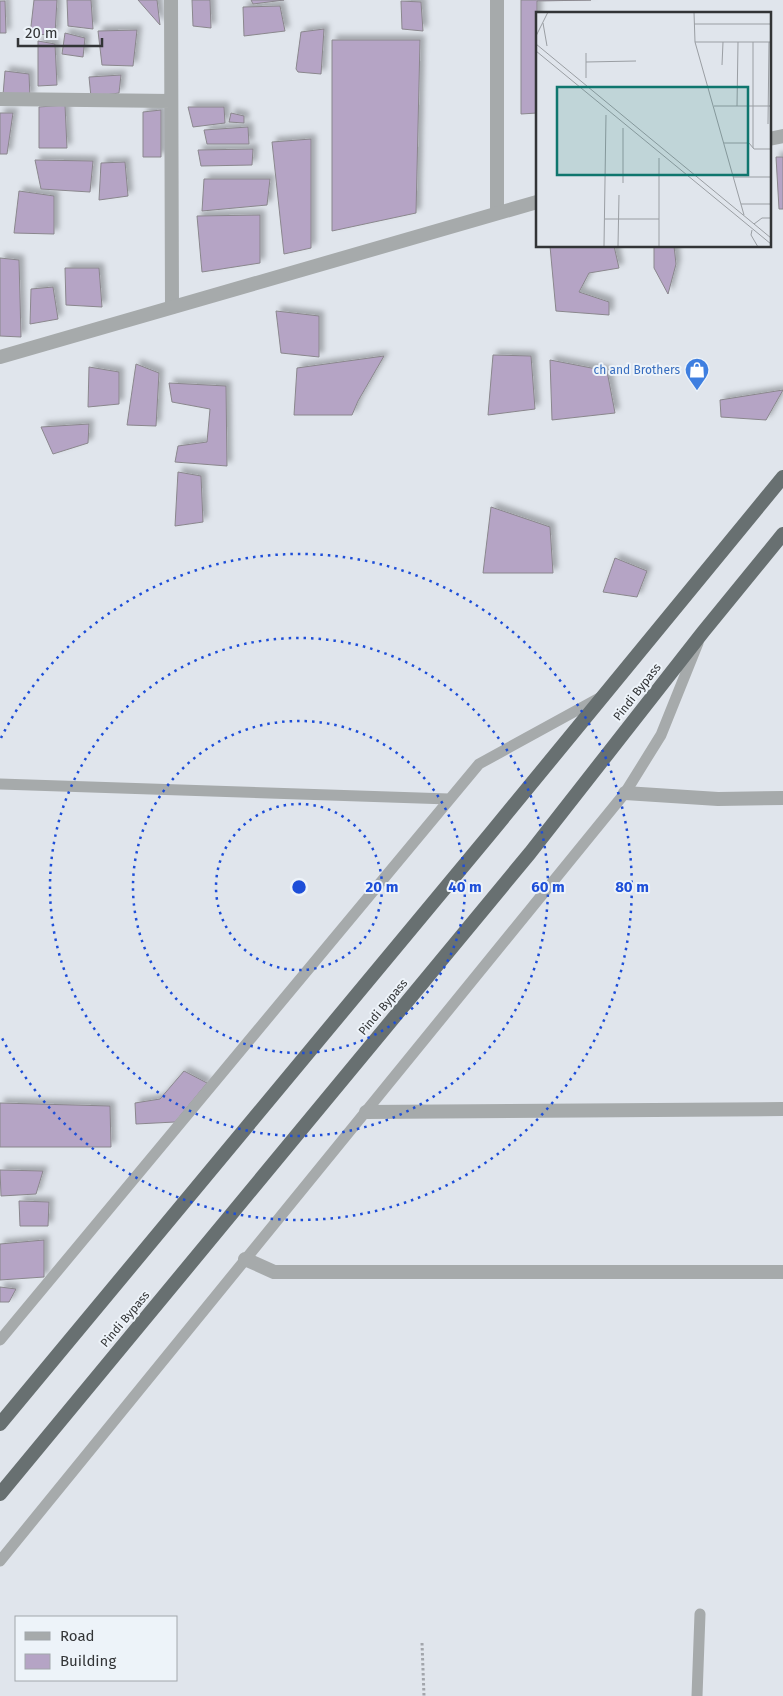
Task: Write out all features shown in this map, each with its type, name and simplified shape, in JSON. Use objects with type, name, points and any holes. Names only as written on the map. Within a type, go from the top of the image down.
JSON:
[{"type":"highway","name":"Pindi Bypass","points":[[0,1424],[606,694],[783,477]]},
{"type":"highway","name":"Pindi Bypass","points":[[0,1494],[530,853],[703,632],[783,534]]},
{"type":"street","points":[[171,0],[172,307]]},
{"type":"street","points":[[496,0],[496,212]]},
{"type":"street","points":[[0,99],[171,101]]},
{"type":"street","points":[[770,139],[783,136]]},
{"type":"street","points":[[0,357],[496,212],[536,202]]},
{"type":"street","points":[[625,793],[718,799],[783,798]]},
{"type":"street","points":[[366,1112],[783,1109]]},
{"type":"street","points":[[245,1259],[274,1272],[783,1272]]},
{"type":"lane","points":[[0,1562],[625,793],[661,736],[703,632]]},
{"type":"lane","points":[[0,1340],[478,764],[606,694]]},
{"type":"lane","points":[[0,784],[450,799]]},
{"type":"lane","points":[[697,1696],[700,1614]]},
{"type":"path","points":[[422,1643],[424,1696]]},
{"type":"building","points":[[34,0],[57,0],[55,34],[30,35]]},
{"type":"building","points":[[67,0],[91,0],[93,29],[68,26]]},
{"type":"building","points":[[138,0],[157,0],[160,25]]},
{"type":"building","points":[[192,0],[210,0],[211,28],[193,26]]},
{"type":"building","points":[[251,0],[284,0],[253,4]]},
{"type":"building","points":[[521,0],[591,0],[537,1],[536,113],[521,114]]},
{"type":"building","points":[[0,1],[5,1],[6,33],[0,33]]},
{"type":"building","points":[[401,1],[421,2],[423,31],[402,29]]},
{"type":"building","points":[[280,6],[285,31],[244,36],[243,7]]},
{"type":"building","points":[[324,29],[321,74],[298,72],[296,69],[301,32]]},
{"type":"building","points":[[137,30],[133,66],[102,65],[98,31]]},
{"type":"building","points":[[65,33],[85,38],[83,57],[62,54]]},
{"type":"building","points":[[332,40],[420,40],[416,213],[332,231]]},
{"type":"building","points":[[38,41],[55,44],[57,85],[38,86]]},
{"type":"building","points":[[5,71],[29,74],[30,98],[3,95]]},
{"type":"building","points":[[121,75],[119,93],[91,97],[89,77]]},
{"type":"building","points":[[65,105],[67,148],[39,148],[39,107]]},
{"type":"building","points":[[188,107],[224,107],[225,123],[193,127]]},
{"type":"building","points":[[161,110],[161,157],[143,157],[143,112]]},
{"type":"building","points":[[0,113],[13,113],[7,154],[0,154]]},
{"type":"building","points":[[231,113],[244,116],[244,123],[229,122]]},
{"type":"building","points":[[248,127],[249,144],[207,144],[204,130]]},
{"type":"building","points":[[311,139],[311,248],[284,254],[272,142]]},
{"type":"building","points":[[253,149],[252,165],[201,166],[198,150]]},
{"type":"building","points":[[776,157],[783,157],[783,209],[779,209]]},
{"type":"building","points":[[35,160],[93,161],[90,192],[41,189]]},
{"type":"building","points":[[125,162],[128,196],[99,200],[101,163]]},
{"type":"building","points":[[204,179],[270,179],[267,205],[202,211]]},
{"type":"building","points":[[19,191],[54,196],[54,234],[14,233]]},
{"type":"building","points":[[260,215],[260,263],[202,272],[197,216]]},
{"type":"building","points":[[550,248],[614,248],[619,268],[589,273],[579,292],[609,302],[609,315],[556,311]]},
{"type":"building","points":[[654,248],[674,248],[676,264],[668,294],[654,268]]},
{"type":"building","points":[[0,258],[19,260],[21,337],[0,336]]},
{"type":"building","points":[[65,268],[99,268],[102,307],[66,305]]},
{"type":"building","points":[[53,287],[58,319],[30,324],[31,289]]},
{"type":"building","points":[[276,311],[319,316],[319,357],[281,353]]},
{"type":"building","points":[[493,355],[531,356],[535,409],[488,415]]},
{"type":"building","points":[[384,356],[352,415],[294,415],[297,368]]},
{"type":"building","points":[[550,360],[607,371],[615,413],[552,420]]},
{"type":"building","points":[[136,364],[159,373],[156,426],[127,425]]},
{"type":"building","points":[[89,367],[119,372],[119,404],[88,407]]},
{"type":"building","points":[[169,383],[226,386],[227,466],[175,462],[178,446],[207,442],[210,409],[172,402]]},
{"type":"building","points":[[783,390],[766,420],[721,417],[720,400]]},
{"type":"building","points":[[89,424],[88,443],[53,454],[41,427]]},
{"type":"building","points":[[178,472],[201,476],[203,522],[175,526]]},
{"type":"building","points":[[491,507],[550,527],[553,573],[483,573]]},
{"type":"building","points":[[615,558],[647,571],[637,597],[603,592]]},
{"type":"building","points":[[184,1071],[207,1083],[175,1122],[136,1124],[135,1103],[160,1099]]},
{"type":"building","points":[[0,1103],[110,1106],[111,1147],[0,1147]]},
{"type":"building","points":[[0,1170],[43,1171],[36,1194],[1,1196]]},
{"type":"building","points":[[19,1201],[49,1202],[48,1226],[20,1226]]},
{"type":"building","points":[[44,1240],[44,1277],[0,1280],[0,1244]]},
{"type":"building","points":[[0,1287],[16,1289],[9,1302],[0,1302]]},
{"type":"place","name":"ch and Brothers","points":[[697,391]]}]
